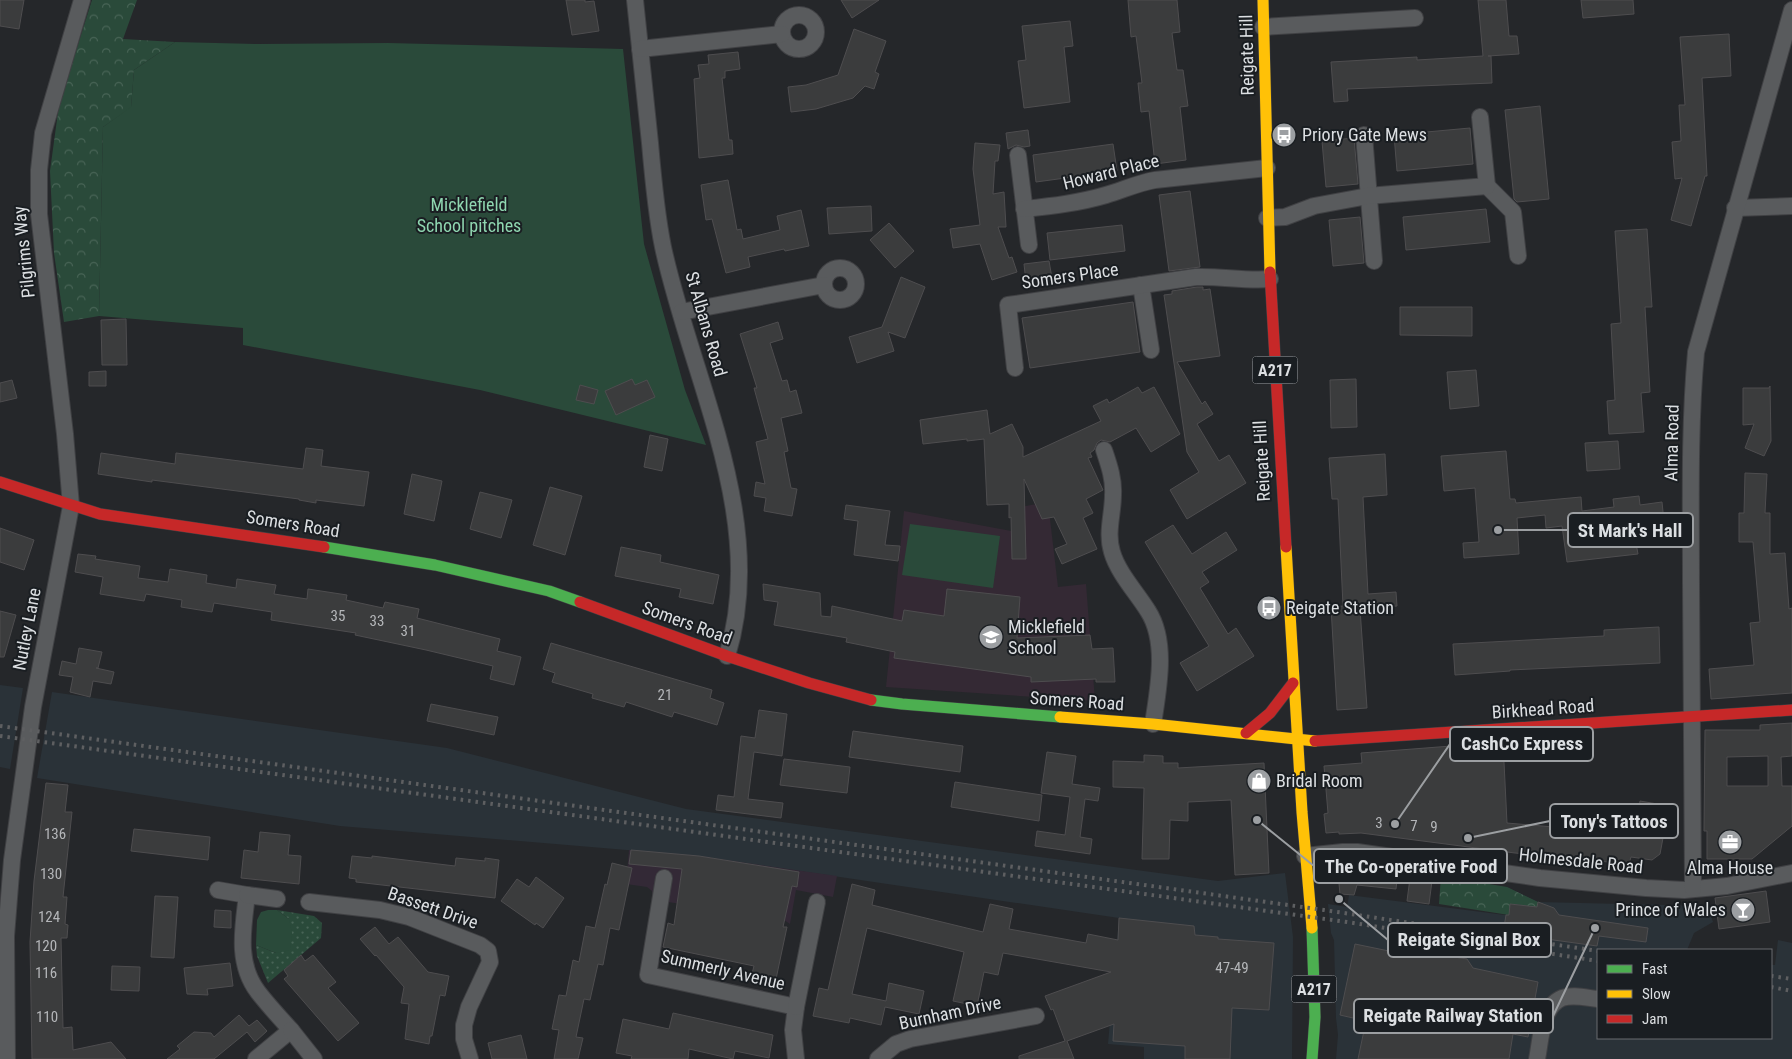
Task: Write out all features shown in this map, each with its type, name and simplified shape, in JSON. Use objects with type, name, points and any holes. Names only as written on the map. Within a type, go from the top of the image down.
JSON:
[{"type":"street","name":"Pilgrims Way","points":[[71,506],[65,434],[38,214],[39,170],[43,133],[82,0]]},
{"type":"street","name":"St Albans Road","points":[[635,0],[657,211],[664,248],[720,446],[737,522],[738,590],[735,619],[727,656]]},
{"type":"street","name":"Reigate Hill","points":[[1264,0],[1267,218],[1297,739],[1305,856],[1312,918],[1315,996],[1312,1059]]},
{"type":"street","name":"Alma Road","points":[[1693,889],[1690,716],[1692,390],[1696,352],[1792,10]]},
{"type":"street","points":[[1263,27],[1416,18]]},
{"type":"street","points":[[640,49],[782,34]]},
{"type":"street","points":[[1480,117],[1487,186],[1512,212],[1518,256]]},
{"type":"street","points":[[1364,135],[1374,261]]},
{"type":"street","points":[[1018,155],[1030,245]]},
{"type":"street","name":"Howard Place","points":[[1024,209],[1066,205],[1109,194],[1141,182],[1267,168]]},
{"type":"street","points":[[1267,218],[1285,218],[1314,206],[1368,196],[1487,186]]},
{"type":"street","points":[[1735,208],[1792,206]]},
{"type":"street","name":"Somers Place","points":[[1015,368],[1008,305],[1211,276],[1248,280],[1270,279]]},
{"type":"street","points":[[681,312],[824,285]]},
{"type":"street","name":"Somers Place","points":[[1141,285],[1151,350]]},
{"type":"street","points":[[1104,450],[1112,478],[1113,495],[1110,528],[1112,552],[1119,567],[1150,614],[1159,642],[1159,686],[1153,724]]},
{"type":"street","name":"Somers Road","points":[[0,482],[100,514],[288,541],[435,565],[549,591],[727,656],[809,683],[867,699],[948,708],[1153,724],[1297,739]]},
{"type":"street","name":"Nutley Lane","points":[[7,1059],[4,901],[32,706],[71,506]]},
{"type":"street","points":[[1246,733],[1270,713],[1294,683]]},
{"type":"street","name":"Birkhead Road","points":[[1297,739],[1322,740],[1792,710]]},
{"type":"street","name":"Holmesdale Road","points":[[1305,856],[1357,852],[1540,878],[1646,888],[1693,889],[1727,886],[1792,873]]},
{"type":"street","points":[[1775,875],[1792,860]]},
{"type":"street","name":"Summerly Avenue","points":[[664,878],[648,975],[796,1007]]},
{"type":"street","points":[[218,890],[277,899]]},
{"type":"street","points":[[247,895],[242,936],[243,956],[247,970],[257,991],[314,1059]]},
{"type":"street","name":"Bassett Drive","points":[[309,902],[380,910],[409,917],[480,945],[488,951],[490,962],[469,1007],[464,1025],[464,1039],[470,1059]]},
{"type":"street","name":"Summerly Avenue","points":[[796,1059],[793,1030],[796,1007],[817,902]]},
{"type":"street","points":[[1537,1059],[1546,1015],[1552,1006],[1562,998],[1575,996],[1597,999]]},
{"type":"street","name":"Burnham Drive","points":[[878,1059],[896,1044],[910,1039],[1036,1016]]},
{"type":"street","points":[[256,1059],[290,1030]]},
{"type":"shaded area","name":"Micklefield School","points":[[1048,502],[1058,587],[1086,584],[1095,701],[886,687],[904,511],[1022,533],[1020,507]]},
{"type":"shaded area","points":[[0,685],[23,688],[10,769],[0,767]]},
{"type":"shaded area","points":[[52,692],[447,748],[686,809],[1218,881],[1285,873],[1293,937],[1292,1059],[1144,1059],[1144,1047],[1108,1044],[1119,918],[698,856],[340,826],[37,778]]},
{"type":"shaded area","points":[[629,850],[698,856],[837,876],[833,897],[796,890],[790,924],[784,920],[764,916],[654,900],[652,891],[647,887],[626,884]]},
{"type":"shaded area","points":[[1507,887],[1538,902],[1708,906],[1713,922],[1694,933],[1687,949],[1597,949],[1597,1039],[1772,1039],[1772,965],[1775,965],[1778,940],[1792,943],[1792,1059],[1336,1059],[1338,1035],[1334,940],[1331,933],[1328,904],[1347,907],[1349,895],[1505,915]]},
{"type":"green space","points":[[92,0],[137,0],[123,39],[175,42],[134,70],[131,108],[103,127],[99,316],[64,322],[54,253],[50,171],[59,105]]},
{"type":"green space","name":"Micklefield School pitches","points":[[175,42],[259,44],[388,43],[623,49],[644,244],[685,390],[706,445],[480,390],[243,345],[243,328],[99,316],[103,127],[131,107],[134,70]]},
{"type":"green space","points":[[910,524],[1000,536],[993,588],[902,575]]},
{"type":"green space","points":[[1441,876],[1507,887],[1538,902],[1536,912],[1521,910],[1522,905],[1511,904],[1509,915],[1439,904]]},
{"type":"green space","points":[[277,910],[314,916],[322,923],[321,938],[268,983],[257,956],[256,945],[276,953],[289,919]]},
{"type":"green space","points":[[277,910],[289,919],[292,933],[290,950],[276,953],[256,945],[257,920],[261,912]]},
{"type":"building","points":[[0,0],[24,0],[19,29],[0,26]]},
{"type":"building","points":[[566,0],[594,1],[599,31],[572,35]]},
{"type":"building","points":[[841,0],[879,0],[852,18]]},
{"type":"building","points":[[1128,0],[1177,0],[1180,32],[1172,33],[1177,70],[1183,70],[1188,106],[1180,107],[1186,160],[1155,164],[1149,111],[1141,112],[1138,83],[1142,83],[1136,36],[1131,37]]},
{"type":"building","points":[[1478,0],[1506,0],[1509,36],[1517,36],[1519,54],[1488,56],[1491,56],[1492,83],[1347,89],[1348,101],[1334,102],[1331,62],[1417,57],[1417,60],[1483,56]]},
{"type":"building","points":[[1581,0],[1633,0],[1634,14],[1583,18]]},
{"type":"building","points":[[1070,21],[1073,46],[1064,47],[1070,102],[1024,108],[1018,61],[1026,60],[1022,26]]},
{"type":"building","points":[[854,29],[886,41],[875,72],[879,74],[874,89],[865,86],[853,98],[816,109],[791,112],[788,87],[806,85],[838,75]]},
{"type":"building","points":[[1729,34],[1731,76],[1702,78],[1707,176],[1705,176],[1691,226],[1671,220],[1682,178],[1675,179],[1672,142],[1681,141],[1679,105],[1685,105],[1680,37]]},
{"type":"building","points":[[738,52],[740,69],[725,71],[725,78],[722,78],[729,140],[732,140],[733,154],[699,158],[694,79],[700,78],[698,65],[709,64],[708,55]]},
{"type":"building","points":[[1540,106],[1549,199],[1517,202],[1514,199],[1505,110]]},
{"type":"building","points":[[1470,128],[1473,164],[1397,171],[1394,135]]},
{"type":"building","points":[[1028,130],[1030,146],[1016,145],[1008,149],[1006,133]]},
{"type":"building","points":[[1354,138],[1358,184],[1326,187],[1322,141]]},
{"type":"building","points":[[975,143],[1000,145],[998,161],[995,161],[993,194],[1004,192],[1006,227],[998,227],[1009,258],[1012,257],[1017,272],[992,280],[980,244],[953,248],[950,229],[980,225],[973,169]]},
{"type":"building","points":[[1113,144],[1117,171],[1036,182],[1033,155]]},
{"type":"building","points":[[728,180],[737,230],[741,229],[743,239],[780,230],[777,216],[801,210],[809,246],[748,257],[750,267],[726,273],[712,219],[706,220],[701,185]]},
{"type":"building","points":[[1190,191],[1200,267],[1169,271],[1159,195]]},
{"type":"building","points":[[871,206],[872,231],[829,234],[827,208]]},
{"type":"building","points":[[1486,209],[1490,242],[1406,250],[1403,217]]},
{"type":"building","points":[[1360,217],[1364,263],[1333,266],[1329,220]]},
{"type":"building","points":[[889,223],[914,251],[895,268],[870,240]]},
{"type":"building","points":[[1122,225],[1125,251],[1050,260],[1047,233]]},
{"type":"building","points":[[1647,229],[1652,307],[1645,307],[1650,392],[1641,393],[1644,432],[1609,434],[1607,401],[1615,400],[1611,324],[1621,323],[1615,231]]},
{"type":"building","points":[[1049,261],[1052,278],[1026,282],[1024,264]]},
{"type":"building","points":[[901,277],[925,287],[905,338],[888,332],[894,351],[857,363],[849,337],[882,327]]},
{"type":"building","points":[[1203,287],[1203,290],[1210,289],[1220,356],[1177,362],[1202,404],[1205,401],[1213,414],[1197,424],[1219,461],[1229,455],[1246,483],[1187,519],[1170,490],[1199,472],[1187,452],[1164,295],[1172,294],[1172,291]]},
{"type":"building","points":[[1133,302],[1140,352],[1030,368],[1022,318]]},
{"type":"building","points":[[1400,307],[1472,307],[1472,336],[1400,335]]},
{"type":"building","points":[[126,319],[127,365],[102,365],[101,320]]},
{"type":"building","points":[[778,322],[783,339],[770,343],[782,381],[787,380],[790,392],[796,390],[802,413],[781,418],[788,451],[784,452],[791,488],[797,489],[792,516],[764,511],[766,498],[754,496],[756,482],[765,484],[756,442],[768,439],[754,388],[757,388],[740,334]]},
{"type":"building","points":[[1476,370],[1479,406],[1450,409],[1447,372]]},
{"type":"building","points":[[106,371],[106,386],[89,386],[89,372]]},
{"type":"building","points":[[632,379],[635,385],[647,380],[655,397],[616,415],[605,391]]},
{"type":"building","points":[[1356,379],[1357,427],[1331,428],[1330,380]]},
{"type":"building","points":[[12,380],[17,398],[0,402],[0,383]]},
{"type":"building","points":[[580,385],[598,390],[594,404],[576,400]]},
{"type":"building","points":[[1770,386],[1771,441],[1764,456],[1745,448],[1754,424],[1743,425],[1743,388],[1769,388]]},
{"type":"building","points":[[1138,387],[1142,393],[1154,387],[1180,434],[1151,452],[1136,428],[1110,442],[1101,440],[1097,443],[1094,450],[1090,453],[1092,457],[1088,458],[1103,490],[1086,499],[1093,513],[1083,518],[1097,549],[1062,564],[1055,549],[1067,544],[1054,517],[1042,519],[1024,479],[1026,559],[1012,559],[1009,504],[987,505],[984,439],[923,444],[920,420],[987,410],[990,434],[1012,424],[1023,447],[1023,457],[1101,421],[1093,406],[1107,399],[1109,403]]},
{"type":"building","points":[[650,435],[668,439],[662,471],[644,467]]},
{"type":"building","points":[[1618,441],[1620,469],[1587,471],[1585,443]]},
{"type":"building","points":[[306,448],[323,450],[321,466],[369,472],[364,506],[316,500],[316,503],[299,499],[98,474],[101,453],[175,464],[176,453],[303,469]]},
{"type":"building","points":[[1506,451],[1510,499],[1515,499],[1516,503],[1581,497],[1582,511],[1614,507],[1613,499],[1639,496],[1640,505],[1662,502],[1666,540],[1636,543],[1638,554],[1567,562],[1562,526],[1546,528],[1545,515],[1517,518],[1519,554],[1464,558],[1463,543],[1479,542],[1475,488],[1444,491],[1441,456]]},
{"type":"building","points":[[1385,454],[1387,495],[1363,497],[1368,594],[1396,592],[1397,606],[1360,609],[1367,708],[1337,710],[1331,607],[1343,606],[1338,499],[1332,499],[1329,458]]},
{"type":"building","points":[[1745,473],[1767,474],[1765,513],[1770,513],[1770,554],[1785,553],[1789,609],[1792,608],[1792,693],[1711,699],[1709,669],[1754,665],[1750,623],[1760,622],[1753,542],[1739,542],[1739,513],[1744,513]]},
{"type":"building","points":[[412,474],[442,481],[434,521],[404,514]]},
{"type":"building","points":[[550,487],[582,496],[565,555],[533,545]]},
{"type":"building","points":[[480,492],[512,500],[501,538],[470,529]]},
{"type":"building","points":[[846,505],[890,511],[885,545],[900,546],[898,561],[854,555],[858,521],[844,519]]},
{"type":"building","points":[[1173,525],[1192,554],[1226,532],[1237,550],[1202,572],[1209,582],[1200,588],[1228,634],[1236,628],[1254,656],[1197,691],[1180,663],[1209,646],[1145,542]]},
{"type":"building","points":[[0,528],[34,540],[24,570],[0,562]]},
{"type":"building","points":[[621,547],[661,555],[660,562],[719,575],[713,604],[679,597],[681,589],[615,576]]},
{"type":"building","points":[[78,554],[96,556],[95,559],[140,566],[138,578],[168,582],[170,569],[207,575],[206,583],[236,588],[237,579],[276,585],[274,594],[307,599],[308,589],[347,595],[346,600],[383,608],[385,602],[419,609],[417,618],[500,639],[497,651],[521,657],[514,685],[490,679],[493,666],[355,635],[356,633],[271,620],[272,612],[214,603],[212,612],[181,607],[182,600],[146,594],[144,601],[100,594],[103,577],[75,572]]},
{"type":"building","points":[[763,584],[820,593],[821,616],[831,617],[832,606],[902,621],[904,610],[944,616],[947,589],[1020,597],[1017,638],[1090,635],[1092,649],[1113,648],[1115,682],[1096,682],[1096,679],[1031,682],[1031,677],[894,658],[895,652],[846,642],[847,638],[774,625],[778,602],[764,600]]},
{"type":"building","points":[[0,611],[16,615],[4,657],[0,657]]},
{"type":"building","points":[[1659,627],[1660,663],[1510,670],[1455,675],[1453,644],[1604,636],[1604,630]]},
{"type":"building","points":[[551,643],[712,690],[710,698],[724,703],[717,725],[674,712],[672,717],[626,702],[624,707],[592,698],[593,694],[552,682],[555,673],[543,669]]},
{"type":"building","points":[[79,648],[102,652],[98,668],[96,668],[114,672],[111,684],[93,681],[90,697],[70,692],[73,677],[59,675],[62,661],[76,664]]},
{"type":"building","points":[[431,704],[498,717],[494,735],[427,721]]},
{"type":"building","points":[[759,710],[787,714],[782,756],[754,752],[748,799],[783,803],[781,818],[716,810],[718,795],[734,797],[741,736],[755,738]]},
{"type":"building","points":[[1792,723],[1792,756],[1781,757],[1782,786],[1792,786],[1792,826],[1752,859],[1707,859],[1707,831],[1704,831],[1705,730],[1760,730],[1760,725]],"holes":[[[1768,756],[1768,786],[1727,786],[1727,757]]]},
{"type":"building","points":[[853,731],[963,746],[960,772],[849,757]]},
{"type":"building","points":[[1503,742],[1507,823],[1635,834],[1640,801],[1669,806],[1660,854],[1652,860],[1631,857],[1629,864],[1515,853],[1361,833],[1326,833],[1324,814],[1328,813],[1324,766],[1362,763],[1361,753]]},
{"type":"building","points":[[1047,752],[1076,756],[1072,784],[1100,788],[1098,801],[1085,799],[1080,837],[1092,839],[1090,854],[1035,846],[1037,831],[1065,835],[1070,797],[1041,793]]},
{"type":"building","points":[[1144,755],[1163,756],[1163,763],[1178,763],[1178,768],[1264,763],[1269,873],[1235,875],[1231,800],[1188,802],[1188,821],[1170,820],[1169,859],[1142,859],[1144,788],[1113,787],[1113,761],[1144,762]]},
{"type":"building","points":[[784,759],[850,767],[847,793],[780,785]]},
{"type":"building","points":[[955,782],[1042,795],[1039,821],[951,807]]},
{"type":"building","points":[[46,783],[68,785],[65,812],[72,812],[63,897],[67,897],[65,924],[68,925],[67,938],[61,938],[63,1028],[72,1027],[73,1050],[111,1042],[126,1059],[32,1059],[30,942],[34,881]]},
{"type":"building","points":[[134,829],[210,837],[208,860],[131,851]]},
{"type":"building","points":[[260,832],[290,835],[288,855],[301,856],[299,884],[241,878],[244,850],[258,852]]},
{"type":"building","points":[[631,850],[699,856],[799,872],[797,887],[792,886],[783,927],[787,927],[776,979],[771,978],[769,985],[750,981],[754,966],[663,947],[668,923],[674,925],[682,869],[629,864]]},
{"type":"building","points":[[352,856],[372,858],[372,856],[455,866],[456,858],[485,861],[485,858],[499,860],[495,898],[356,882],[356,879],[349,878]]},
{"type":"building","points":[[612,863],[632,868],[619,930],[610,928],[603,965],[598,964],[590,1000],[584,999],[576,1037],[583,1038],[578,1059],[554,1059],[559,1030],[552,1029],[559,995],[566,996],[573,960],[579,962],[586,926],[595,928]]},
{"type":"building","points":[[1337,863],[1398,870],[1396,889],[1357,885],[1354,895],[1340,894]]},
{"type":"building","points":[[536,877],[564,898],[543,928],[536,923],[535,925],[501,901],[517,879],[529,887]]},
{"type":"building","points":[[1410,878],[1432,881],[1429,904],[1407,901]]},
{"type":"building","points":[[852,884],[875,890],[872,905],[983,932],[990,904],[1013,909],[1009,929],[1086,943],[1088,934],[1118,940],[1119,918],[1194,926],[1195,935],[1218,937],[1218,939],[1274,943],[1269,1010],[1232,1008],[1230,1059],[1185,1059],[1185,1046],[1113,1041],[1114,1024],[1067,1041],[1074,1059],[1019,1059],[1019,1056],[1065,1041],[1053,1009],[1051,1010],[1045,996],[1111,972],[1003,953],[998,975],[984,972],[977,1006],[953,1001],[964,952],[867,928],[852,994],[886,1001],[889,983],[924,991],[919,1014],[885,1007],[881,1025],[850,1018],[849,1023],[813,1016],[819,988],[828,990]]},
{"type":"building","name":"Prince of Wales","points":[[1766,891],[1770,922],[1719,929],[1715,898]]},
{"type":"building","points":[[155,896],[178,897],[174,958],[151,957]]},
{"type":"building","points":[[1538,902],[1554,908],[1559,915],[1648,928],[1646,942],[1599,936],[1597,946],[1503,933],[1506,915],[1509,915],[1510,904],[1537,907]]},
{"type":"building","points":[[215,910],[231,911],[231,928],[214,927]]},
{"type":"building","points":[[375,927],[389,944],[398,937],[428,972],[449,976],[445,996],[440,995],[429,1044],[405,1039],[409,1004],[401,1003],[404,987],[360,939]]},
{"type":"building","points":[[1355,944],[1418,957],[1421,952],[1467,959],[1473,968],[1538,982],[1528,1037],[1513,1034],[1509,1059],[1358,1059],[1366,1021],[1340,1015]]},
{"type":"building","points":[[301,955],[305,961],[313,955],[336,982],[328,988],[359,1023],[338,1041],[284,979],[288,976],[284,970]]},
{"type":"building","points":[[230,963],[233,986],[207,989],[208,995],[187,994],[184,968]]},
{"type":"building","points":[[112,966],[140,967],[139,991],[111,990]]},
{"type":"building","points":[[673,1013],[773,1035],[769,1058],[735,1051],[733,1059],[689,1049],[688,1059],[631,1059],[632,1056],[616,1053],[623,1019],[669,1029]]},
{"type":"building","points":[[239,1015],[249,1026],[257,1020],[267,1031],[255,1042],[247,1032],[214,1059],[167,1059],[180,1049],[177,1046],[194,1032],[211,1033],[214,1037]]},
{"type":"building","points":[[521,1035],[527,1059],[492,1059],[488,1043]]},
{"type":"railway","points":[[0,726],[1324,910],[1597,951]]},
{"type":"railway","points":[[0,736],[1347,922],[1597,961]]},
{"type":"railway","points":[[1772,976],[1792,979]]},
{"type":"railway","points":[[1772,987],[1792,991]]},
{"type":"traffic: fast","points":[[324,547],[435,565],[549,591],[580,602]]},
{"type":"traffic: fast","points":[[871,700],[1060,717]]},
{"type":"traffic: fast","points":[[1312,928],[1315,1017],[1312,1059]]},
{"type":"traffic: slow","points":[[1263,0],[1270,272]]},
{"type":"traffic: slow","points":[[1286,547],[1302,812],[1312,928]]},
{"type":"traffic: slow","points":[[1060,717],[1153,724],[1315,741]]},
{"type":"traffic: jam","points":[[1270,272],[1286,547]]},
{"type":"traffic: jam","points":[[0,482],[100,514],[324,547]]},
{"type":"traffic: jam","points":[[580,602],[727,656],[809,683],[871,700]]},
{"type":"traffic: jam","points":[[1246,733],[1270,713],[1293,683]]},
{"type":"traffic: jam","points":[[1315,741],[1792,710]]},
{"type":"place","name":"Priory Gate Mews","points":[[1284,135]]},
{"type":"place","name":"St Mark's Hall","points":[[1498,530]]},
{"type":"place","name":"Reigate Station","points":[[1269,608]]},
{"type":"place","name":"Micklefield School","points":[[991,637]]},
{"type":"place","name":"Bridal Room","points":[[1259,781]]},
{"type":"place","name":"The Co-operative Food","points":[[1257,820]]},
{"type":"place","name":"CashCo Express","points":[[1395,824]]},
{"type":"place","name":"Tony's Tattoos","points":[[1468,838]]},
{"type":"place","name":"Alma House","points":[[1730,842]]},
{"type":"place","name":"Reigate Signal Box","points":[[1339,899]]},
{"type":"place","name":"Prince of Wales","points":[[1743,910]]},
{"type":"place","name":"Reigate Railway Station","points":[[1595,928]]}]
